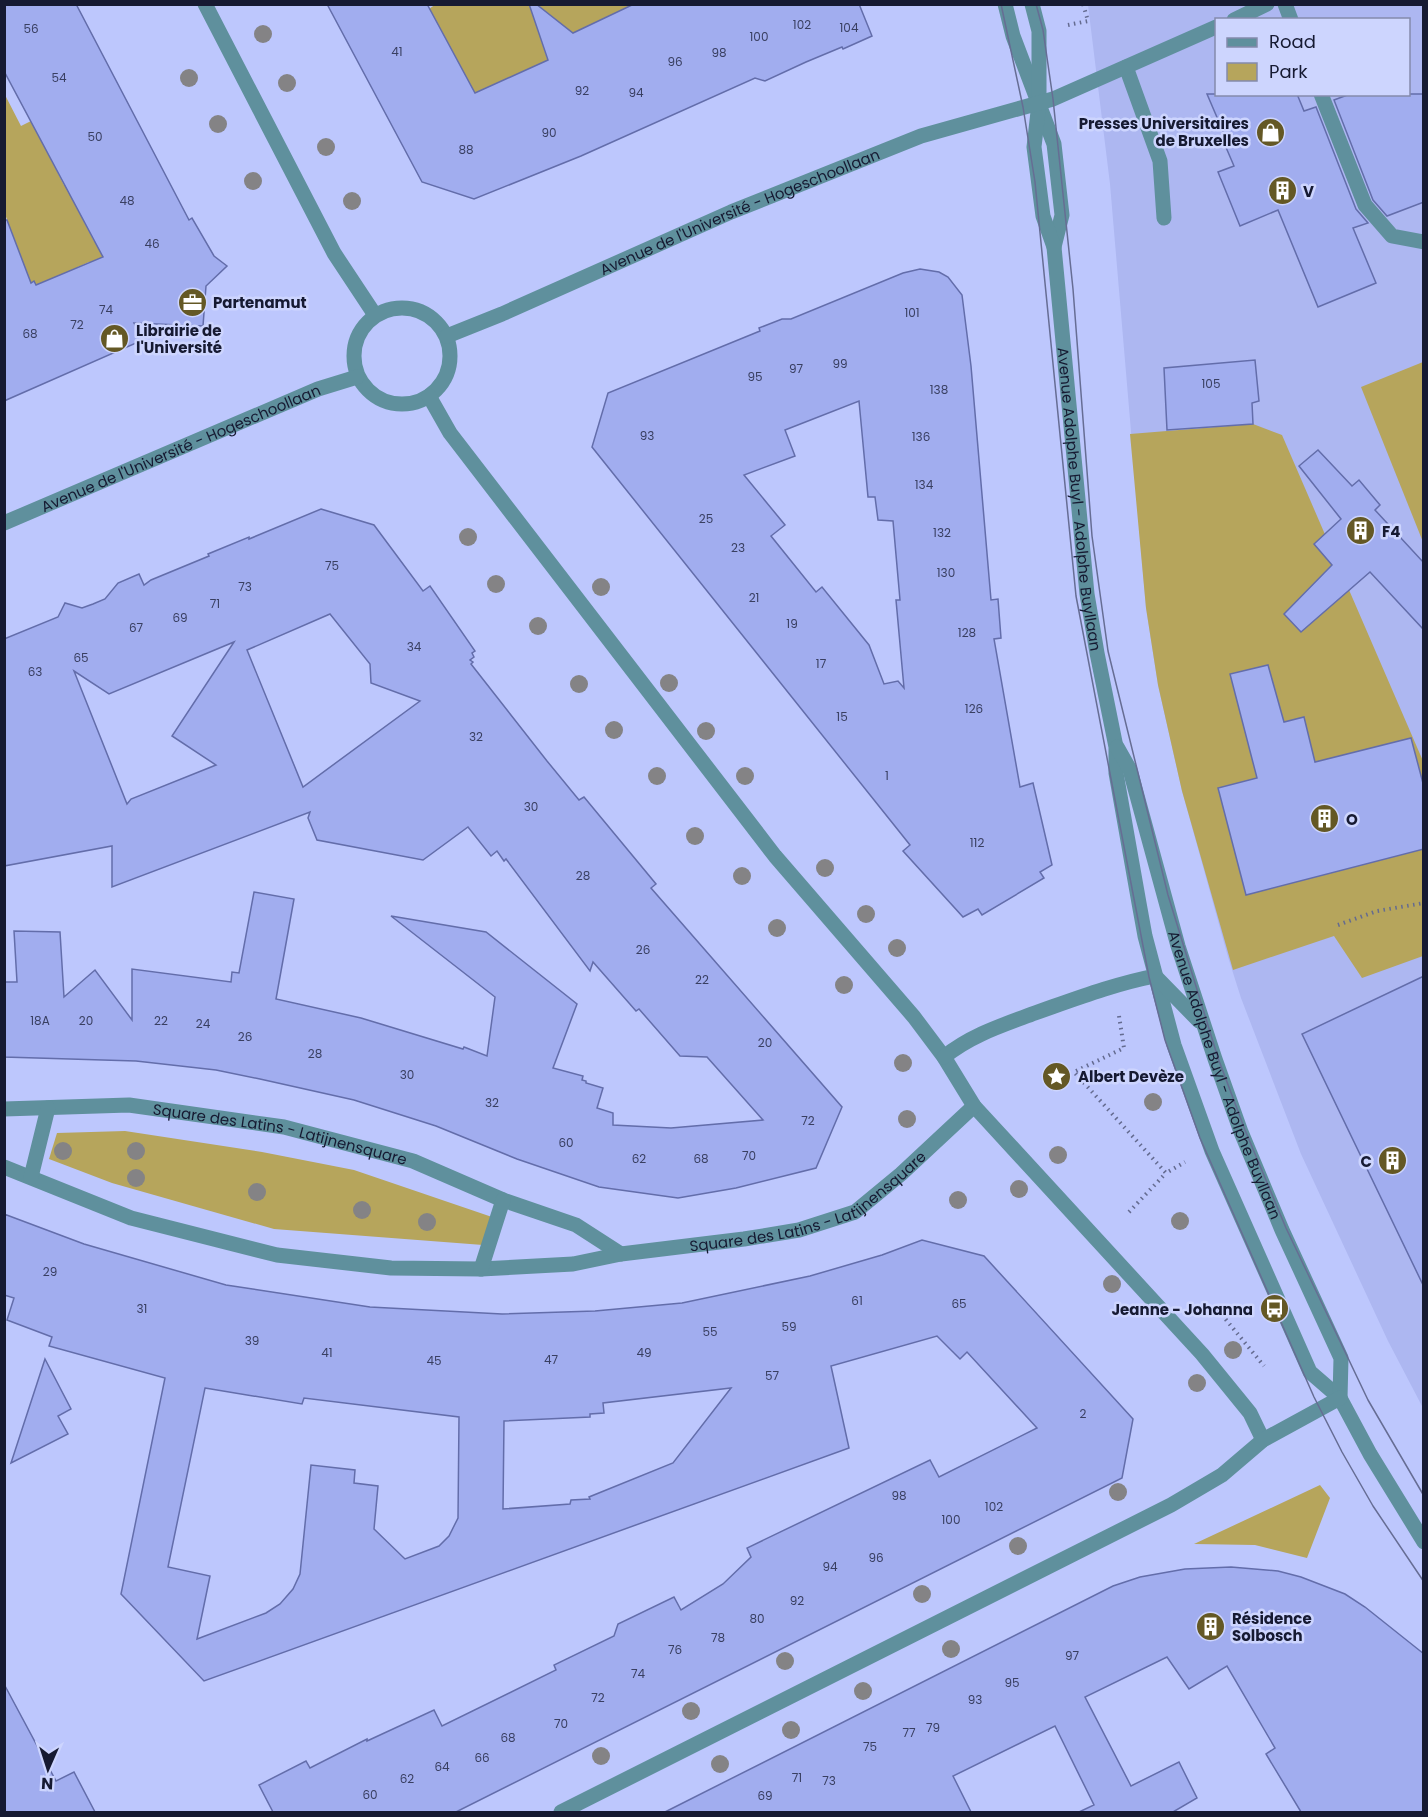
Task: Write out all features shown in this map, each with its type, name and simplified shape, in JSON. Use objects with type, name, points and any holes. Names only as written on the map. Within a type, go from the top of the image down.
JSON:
[{"type":"street","points":[[205,4],[334,253],[375,315]]},
{"type":"street","name":"Avenue Adolphe Buyl - Adolphe Buyllaan","points":[[1005,4],[1014,36],[1054,144],[1062,215],[1054,248],[1087,594],[1116,747],[1118,785],[1139,903],[1155,976],[1174,1046],[1212,1151],[1310,1372],[1340,1398],[1370,1454],[1424,1542]]},
{"type":"street","name":"Avenue Adolphe Buyl - Adolphe Buyllaan","points":[[1032,4],[1039,31],[1039,103]]},
{"type":"street","points":[[1238,18],[1267,4]]},
{"type":"street","name":"Avenue de l'Université - Hogeschoollaan","points":[[447,336],[502,314],[731,212],[921,136],[1053,99],[1215,27]]},
{"type":"street","points":[[1126,67],[1160,161],[1164,218]]},
{"type":"street","points":[[1322,96],[1365,205],[1392,236],[1424,242]]},
{"type":"street","points":[[394,307],[415,309],[434,319],[447,336],[450,352],[449,369],[441,385],[429,396],[409,404],[388,403],[370,393],[357,377],[353,363],[355,343],[364,324],[375,315],[394,307]]},
{"type":"street","name":"Avenue de l'Université - Hogeschoollaan","points":[[4,523],[318,389],[357,377]]},
{"type":"street","points":[[429,396],[450,433],[775,856],[914,1017],[944,1057],[974,1107],[1202,1354],[1250,1413],[1263,1440]]},
{"type":"street","name":"Avenue Adolphe Buyl - Adolphe Buyllaan","points":[[1116,747],[1130,771],[1178,946],[1203,1024],[1246,1143],[1282,1230],[1341,1358],[1340,1398]]},
{"type":"street","points":[[944,1057],[960,1044],[987,1032],[1090,993],[1155,976],[1203,1024]]},
{"type":"street","name":"Square des Latins - Latijnensquare","points":[[4,1109],[129,1105],[284,1126],[413,1161],[503,1200],[576,1225],[621,1254]]},
{"type":"street","name":"Square des Latins - Latijnensquare","points":[[4,1167],[131,1218],[278,1255],[391,1268],[481,1269],[573,1264],[621,1254],[799,1230],[855,1212],[901,1174],[974,1107]]},
{"type":"street","points":[[31,1177],[48,1108]]},
{"type":"street","points":[[481,1269],[503,1200]]},
{"type":"street","points":[[561,1812],[1171,1505],[1222,1476],[1263,1440],[1340,1398]]},
{"type":"path","points":[[1065,25],[1088,21],[1083,4]]},
{"type":"path","points":[[1338,925],[1377,911],[1424,903]]},
{"type":"path","points":[[1118,1012],[1124,1048],[1074,1071],[1166,1173]]},
{"type":"path","points":[[1129,1212],[1166,1173],[1190,1160]]},
{"type":"path","points":[[1218,1310],[1264,1366]]},
{"type":"shaded area","points":[[1088,5],[1423,5],[1423,1408],[1388,1341],[1301,1154],[1241,998],[1182,791],[1158,685],[1146,608],[1110,184]]},
{"type":"green space","points":[[436,4],[656,5],[597,69],[543,26],[540,37],[555,82],[529,69],[500,82],[481,124],[429,9]]},
{"type":"green space","points":[[4,93],[21,126],[63,105],[52,145],[45,148],[64,185],[80,177],[84,222],[94,241],[145,262],[95,264],[89,262],[78,267],[82,277],[40,295],[34,282],[5,294],[5,241],[13,236],[5,214]]},
{"type":"green space","points":[[1423,362],[1423,542],[1361,387]]},
{"type":"green space","points":[[1253,424],[1282,435],[1423,761],[1423,956],[1362,978],[1334,936],[1233,970],[1182,791],[1158,685],[1146,608],[1130,434]]},
{"type":"green space","points":[[125,1131],[262,1152],[354,1170],[492,1217],[483,1245],[274,1229],[112,1183],[49,1159],[57,1133]]},
{"type":"green space","points":[[1320,1485],[1330,1498],[1307,1558],[1255,1545],[1194,1544]]},
{"type":"building","points":[[4,4],[76,4],[189,220],[192,218],[214,256],[227,266],[206,286],[203,326],[134,323],[143,340],[4,401],[4,220],[7,220],[31,283],[34,281],[36,285],[103,257],[4,71]]},
{"type":"building","points":[[327,4],[427,4],[475,93],[548,60],[529,4],[536,4],[573,33],[634,4],[859,4],[872,36],[765,81],[755,78],[581,156],[474,199],[422,182]]},
{"type":"building","name":"V","points":[[1207,94],[1215,94],[1215,96],[1298,96],[1304,111],[1316,107],[1356,209],[1368,223],[1353,228],[1376,283],[1318,307],[1278,210],[1240,226],[1218,172],[1234,166],[1222,138],[1225,136]]},
{"type":"building","points":[[1424,94],[1424,202],[1387,216],[1373,200],[1334,100],[1345,96]]},
{"type":"building","points":[[920,269],[939,272],[948,277],[962,295],[971,366],[991,600],[998,599],[1001,638],[994,639],[1020,787],[1033,783],[1052,865],[1040,872],[1044,878],[982,915],[978,909],[963,917],[903,851],[910,845],[592,447],[608,393],[760,331],[759,328],[782,319],[791,319],[903,273]],"holes":[[[859,401],[868,497],[875,497],[878,520],[893,521],[900,600],[896,600],[904,688],[898,681],[884,684],[869,645],[822,587],[816,592],[771,536],[785,525],[744,475],[795,456],[785,430]]]},
{"type":"building","points":[[1255,360],[1259,401],[1252,403],[1253,424],[1167,430],[1164,368]]},
{"type":"building","name":"F4","points":[[1318,450],[1352,486],[1359,480],[1380,505],[1375,510],[1424,563],[1424,630],[1370,572],[1301,632],[1284,614],[1332,565],[1314,544],[1341,519],[1299,466]]},
{"type":"building","points":[[321,509],[374,525],[423,591],[430,586],[475,651],[472,653],[474,657],[470,660],[473,662],[471,664],[547,761],[579,800],[584,797],[656,884],[651,888],[842,1107],[816,1168],[736,1188],[678,1198],[599,1187],[517,1159],[436,1126],[354,1100],[260,1079],[216,1070],[136,1061],[4,1057],[4,982],[17,982],[14,931],[60,932],[64,997],[95,970],[132,1020],[132,969],[231,982],[232,972],[239,973],[254,892],[294,899],[276,999],[361,1018],[463,1049],[464,1047],[487,1056],[495,997],[391,916],[486,932],[577,1004],[553,1068],[583,1076],[582,1080],[586,1083],[603,1088],[597,1108],[613,1113],[613,1125],[671,1128],[763,1120],[707,1057],[680,1056],[639,1009],[636,1011],[593,962],[590,971],[506,859],[504,861],[497,851],[491,856],[468,827],[423,860],[317,840],[308,818],[310,812],[112,887],[112,846],[4,866],[4,639],[58,617],[65,603],[82,608],[105,599],[118,583],[139,574],[144,585],[209,556],[208,554],[249,537],[249,539]],"holes":[[[330,614],[370,664],[371,683],[420,701],[303,787],[247,650]],[[234,642],[172,736],[216,765],[131,799],[127,804],[74,671],[109,694]]]},
{"type":"building","name":"O","points":[[1268,665],[1284,722],[1304,717],[1315,762],[1411,738],[1424,787],[1424,849],[1246,895],[1218,788],[1257,778],[1230,674]]},
{"type":"building","name":"C","points":[[1424,976],[1424,1287],[1302,1034]]},
{"type":"building","points":[[4,1214],[84,1244],[226,1285],[370,1307],[502,1314],[595,1311],[682,1303],[810,1276],[882,1255],[922,1240],[984,1256],[1133,1419],[1122,1478],[456,1812],[273,1812],[259,1785],[306,1761],[310,1768],[367,1739],[367,1741],[434,1710],[442,1726],[556,1670],[554,1665],[614,1636],[618,1624],[674,1597],[681,1610],[723,1584],[751,1557],[747,1548],[930,1460],[939,1477],[1037,1428],[967,1352],[960,1359],[937,1336],[831,1366],[849,1448],[204,1681],[121,1594],[165,1378],[49,1346],[52,1337],[7,1320],[14,1298],[4,1295]],"holes":[[[205,1388],[302,1404],[304,1398],[459,1417],[458,1518],[449,1536],[439,1546],[405,1559],[374,1529],[378,1486],[354,1483],[355,1470],[311,1465],[300,1574],[293,1589],[280,1604],[266,1613],[197,1639],[210,1576],[168,1567]],[[731,1388],[673,1463],[589,1497],[590,1499],[571,1500],[570,1504],[503,1509],[504,1421],[590,1417],[590,1414],[604,1413],[603,1403]]]},
{"type":"building","points":[[45,1359],[71,1409],[58,1416],[68,1434],[11,1463]]},
{"type":"building","points":[[1231,1567],[1278,1571],[1345,1594],[1424,1654],[1424,1812],[1301,1812],[1266,1754],[1275,1748],[1227,1666],[1189,1689],[1167,1657],[1085,1697],[1131,1786],[1179,1762],[1197,1798],[1173,1812],[1079,1812],[1094,1805],[1055,1726],[953,1776],[971,1812],[665,1812],[1113,1586],[1140,1577],[1185,1569]]},
{"type":"building","points":[[4,1684],[56,1781],[74,1772],[95,1812],[4,1812]]},
{"type":"tram line","points":[[1001,4],[1023,107],[1035,182],[1076,596],[1149,977],[1165,1040],[1200,1138],[1314,1397],[1373,1506],[1424,1582]]},
{"type":"tram line","points":[[1036,4],[1043,30],[1053,99],[1073,289],[1092,536],[1108,651],[1168,895],[1218,1058],[1286,1228],[1368,1400],[1424,1496]]},
{"type":"place","name":"Presses Universitaires de Bruxelles","points":[[1270,132]]},
{"type":"place","name":"V","points":[[1282,191]]},
{"type":"place","name":"Partenamut","points":[[192,302]]},
{"type":"place","name":"Librairie de l'Université","points":[[115,339]]},
{"type":"place","name":"F4","points":[[1361,531]]},
{"type":"place","name":"O","points":[[1325,819]]},
{"type":"place","name":"Albert Devèze","points":[[1057,1076]]},
{"type":"place","name":"C","points":[[1393,1161]]},
{"type":"place","name":"Jeanne - Johanna","points":[[1274,1309]]},
{"type":"place","name":"Résidence Solbosch","points":[[1211,1627]]}]
